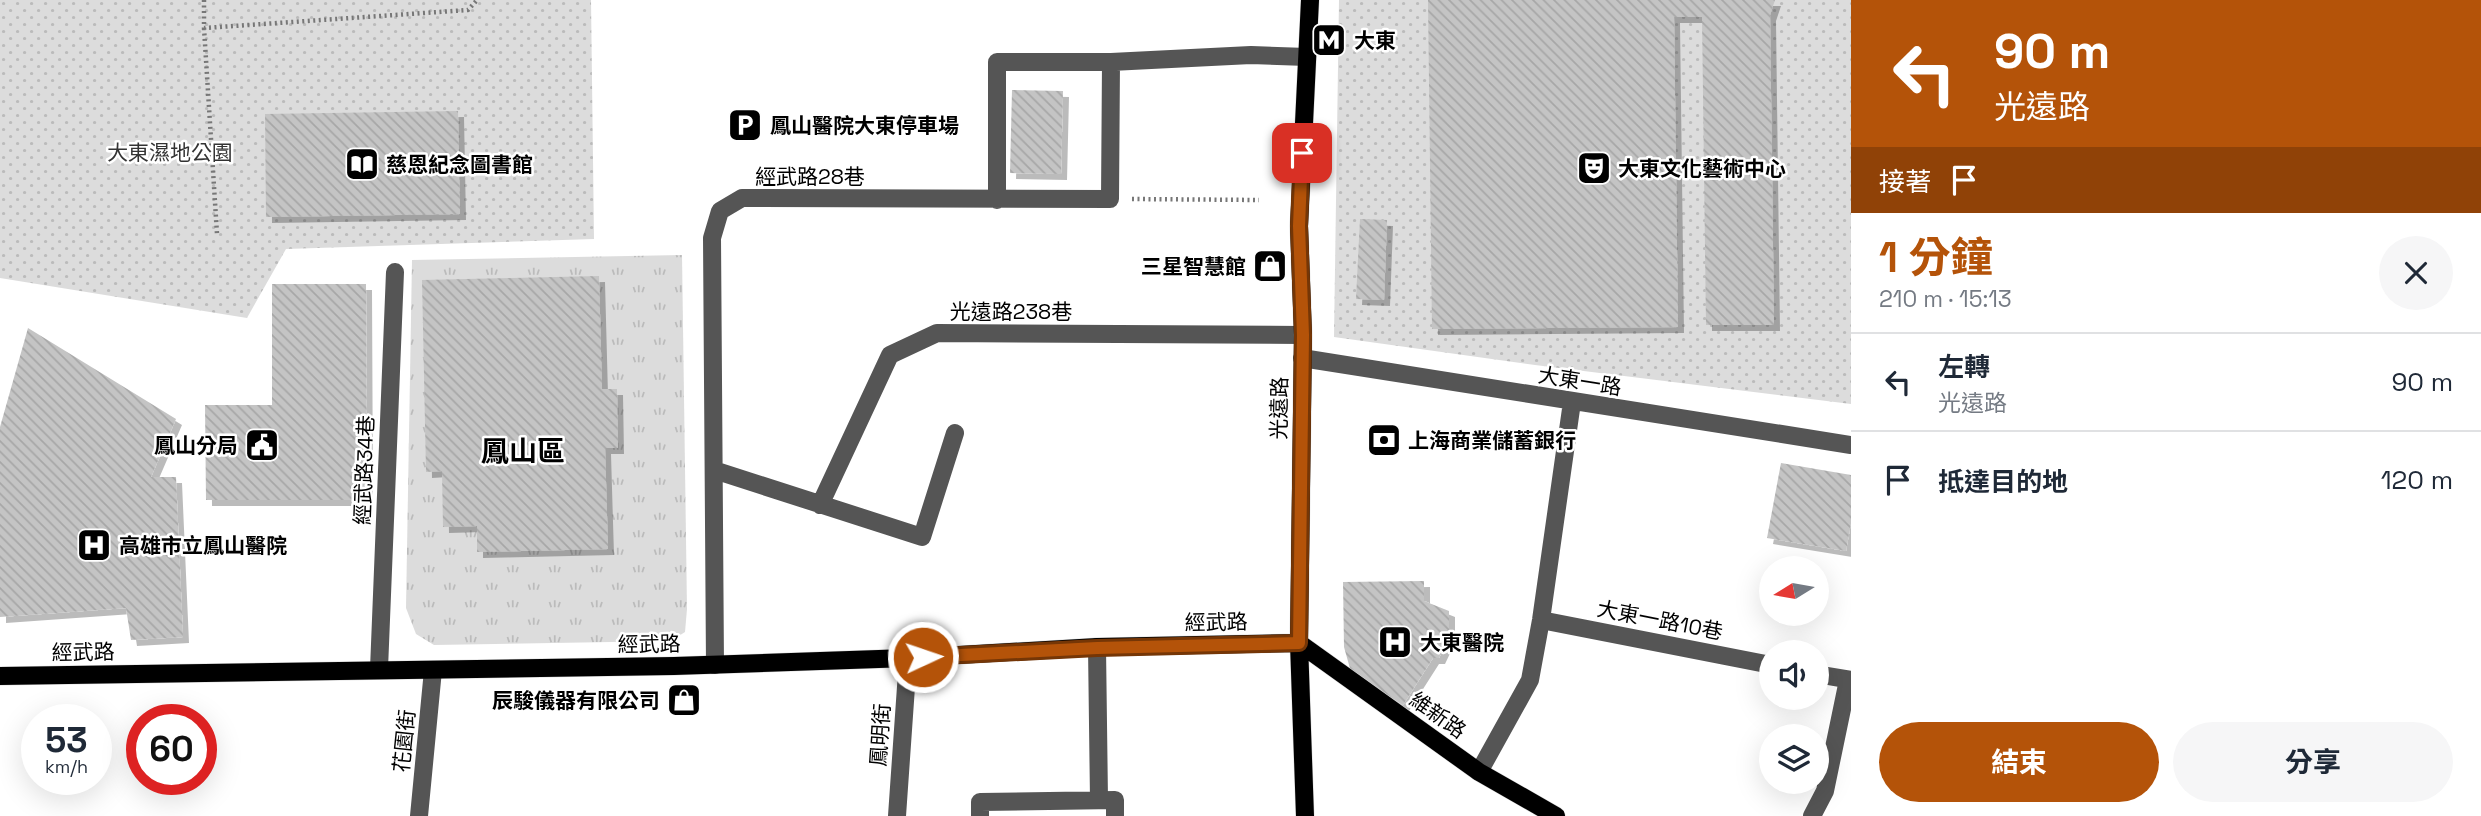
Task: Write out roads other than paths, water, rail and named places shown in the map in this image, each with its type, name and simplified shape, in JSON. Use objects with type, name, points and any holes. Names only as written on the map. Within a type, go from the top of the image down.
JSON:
[{"type":"main road","name":"光遠路","points":[[1305,816],[1299,643],[1303,335],[1299,226],[1310,0]]},
{"type":"main road","name":"經武路","points":[[0,676],[715,665],[1097,648],[1299,643]]},
{"type":"main road","name":"維新路","points":[[1299,643],[1479,772],[1556,816]]},
{"type":"street","points":[[997,200],[996,62],[1111,62],[1251,55],[1307,57]]},
{"type":"street","name":"經武路28巷","points":[[715,665],[712,237],[720,211],[742,198],[1110,199],[1111,62]]},
{"type":"street","name":"經武路34巷","points":[[379,669],[395,272]]},
{"type":"street","name":"光遠路238巷","points":[[820,505],[890,355],[937,334],[1303,335]]},
{"type":"street","name":"大東一路","points":[[1302,358],[1851,445]]},
{"type":"street","points":[[1479,772],[1530,680],[1572,402]]},
{"type":"street","points":[[714,470],[922,537],[955,433]]},
{"type":"street","name":"大東一路10巷","points":[[1541,620],[1759,663]]},
{"type":"street","points":[[980,816],[980,802],[1056,808],[1110,805],[1097,648]]},
{"type":"street","name":"鳳明街","points":[[897,816],[908,658]]},
{"type":"street","name":"花園街","points":[[419,816],[433,670]]},
{"type":"street","points":[[1812,816],[1825,791],[1849,680],[1829,676]]},
{"type":"place","name":"大東","points":[[1329,40]]},
{"type":"place","name":"鳳山醫院大東停車場","points":[[745,125]]},
{"type":"place","name":"慈恩紀念圖書館","points":[[362,164]]},
{"type":"place","name":"大東文化藝術中心","points":[[1594,168]]},
{"type":"place","name":"三星智慧館","points":[[1270,266]]},
{"type":"place","name":"上海商業儲蓄銀行","points":[[1384,440]]},
{"type":"place","name":"鳳山分局","points":[[262,445]]},
{"type":"place","name":"高雄市立鳳山醫院","points":[[94,545]]},
{"type":"place","name":"大東醫院","points":[[1395,642]]},
{"type":"place","name":"辰駿儀器有限公司","points":[[684,700]]},
{"type":"district","name":"鳳山區","points":[[523,451]]},
{"type":"park label","name":"大東濕地公園","points":[[170,152]]}]
